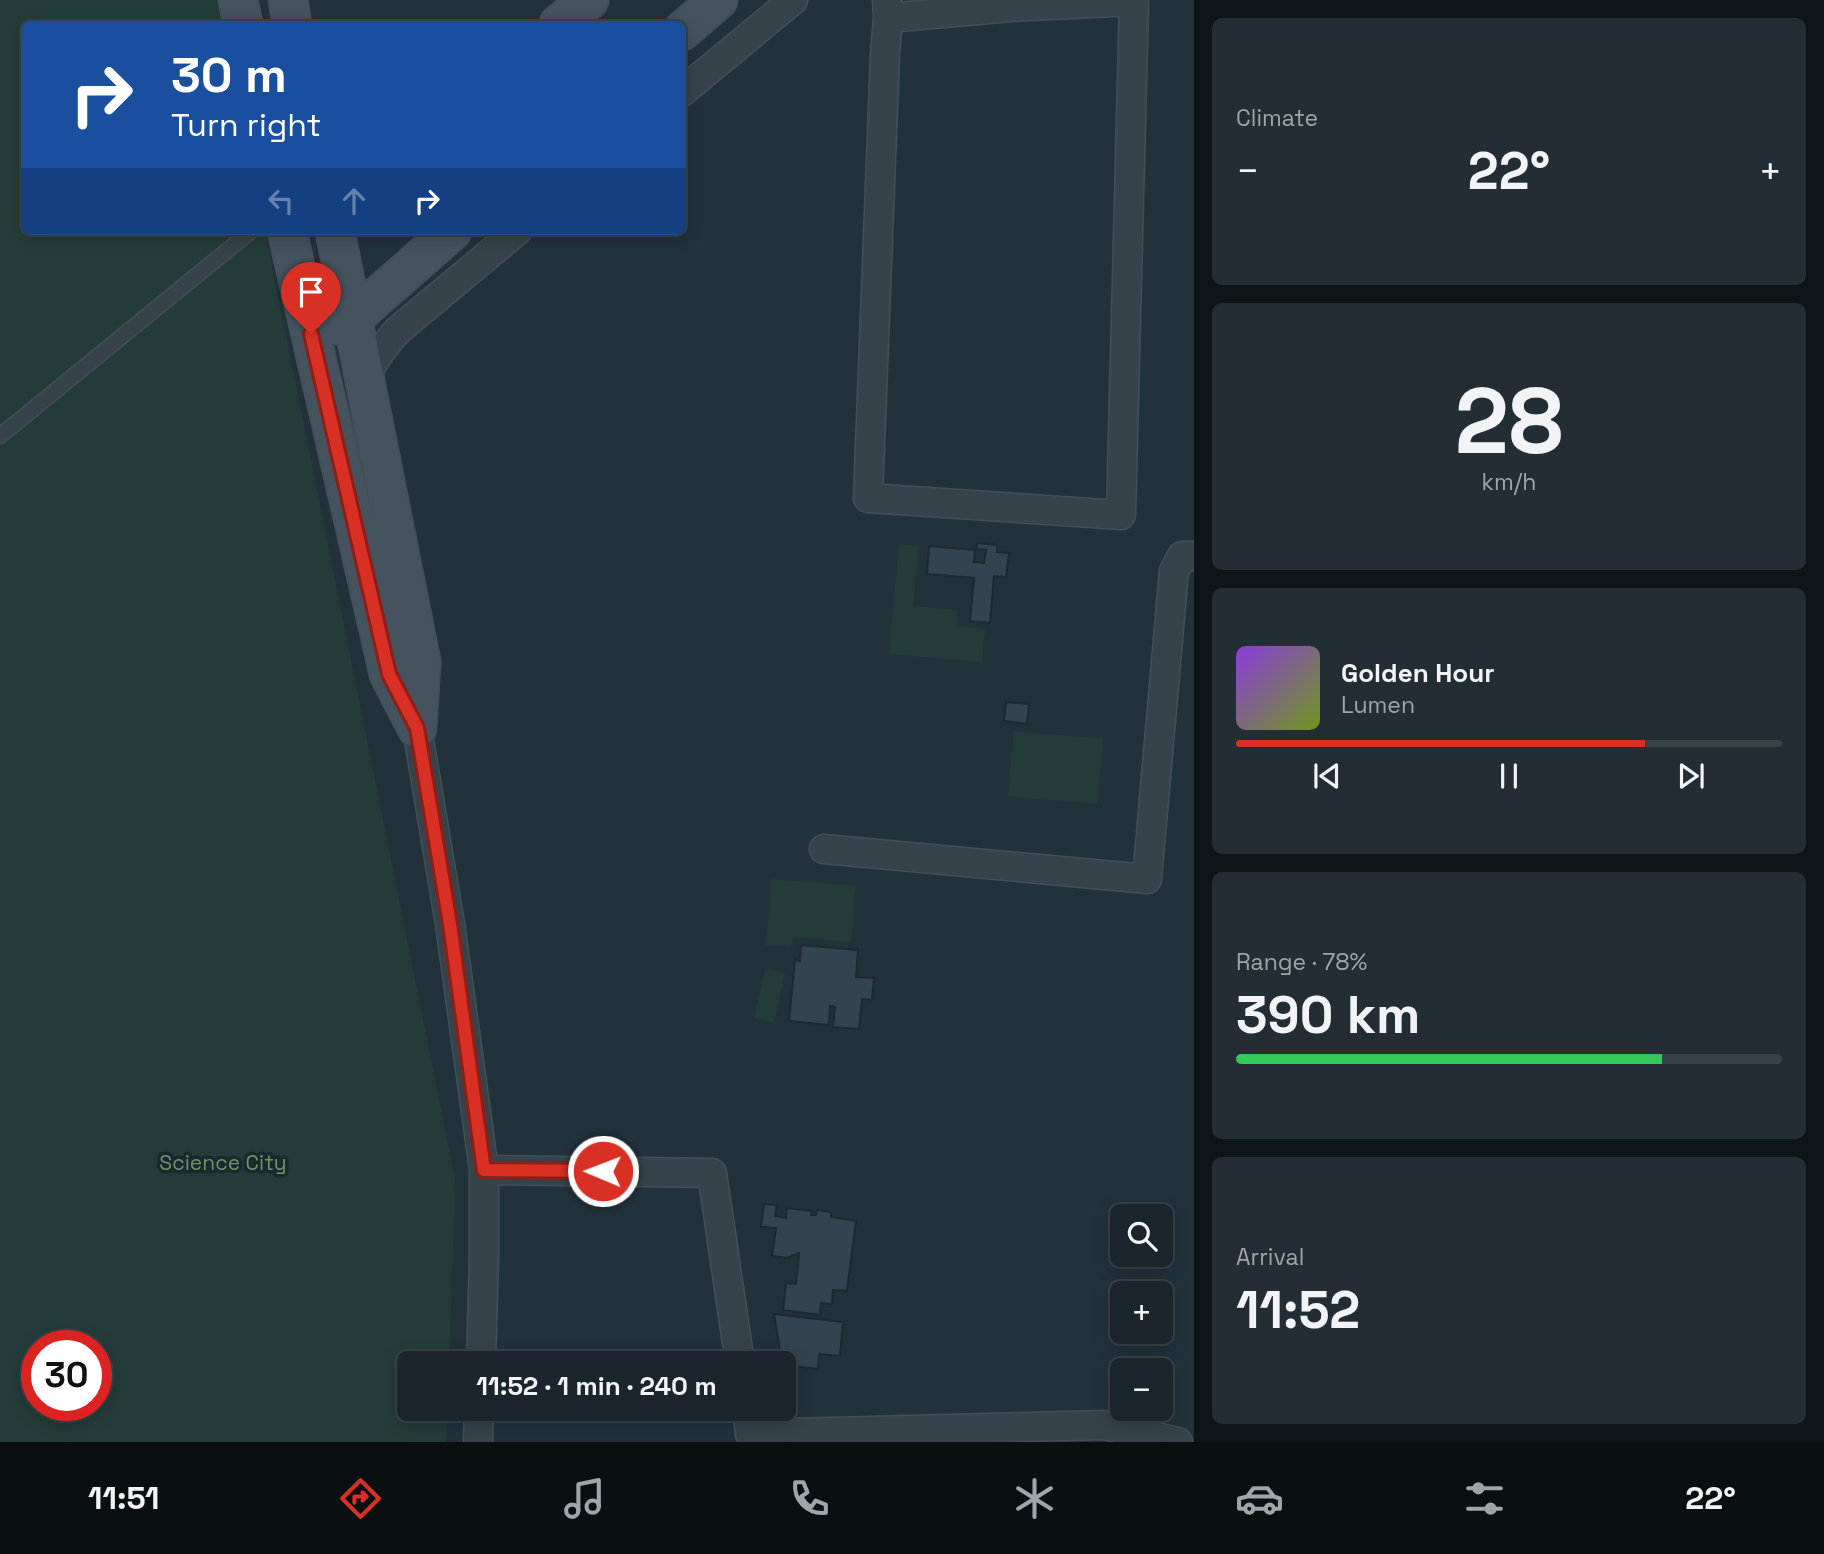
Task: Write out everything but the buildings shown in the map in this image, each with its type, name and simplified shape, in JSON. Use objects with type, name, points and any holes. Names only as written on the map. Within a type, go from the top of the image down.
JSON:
[{"type":"street","points":[[238,0],[242,21]]},
{"type":"street","points":[[288,0],[292,21]]},
{"type":"street","points":[[563,21],[589,0]]},
{"type":"street","points":[[686,28],[718,0]]},
{"type":"street","points":[[686,89],[793,0]]},
{"type":"street","points":[[1134,1],[1121,515],[868,498],[888,9],[1134,1]]},
{"type":"street","points":[[288,235],[389,674],[417,728]]},
{"type":"street","points":[[336,235],[421,662],[417,728],[450,924],[484,1170],[481,1351]]},
{"type":"street","points":[[311,334],[353,318],[447,235]]},
{"type":"street","points":[[365,376],[397,331],[512,235]]},
{"type":"street","points":[[824,849],[1147,879],[1174,571],[1182,555],[1194,556]]},
{"type":"street","points":[[484,1170],[712,1173],[738,1351]]},
{"type":"street","points":[[478,1442],[479,1421]]},
{"type":"street","points":[[748,1421],[750,1434],[1104,1425],[1178,1442]]},
{"type":"lane","points":[[0,436],[246,235]]},
{"type":"green space","name":"Science City","points":[[0,0],[219,0],[223,21],[21,21],[21,235],[266,235],[455,1179],[449,1351],[397,1351],[397,1421],[447,1421],[446,1442],[0,1442]]},
{"type":"green space","points":[[899,544],[919,546],[913,606],[957,610],[956,626],[985,629],[982,662],[889,654]]},
{"type":"green space","points":[[1014,731],[1103,739],[1097,804],[1008,796]]},
{"type":"green space","points":[[772,879],[856,886],[851,942],[793,937],[791,947],[766,945]]},
{"type":"green space","points":[[765,969],[785,973],[774,1023],[754,1018]]},
{"type":"route","points":[[311,334],[389,674],[417,728],[450,924],[484,1170],[603,1171]]}]
